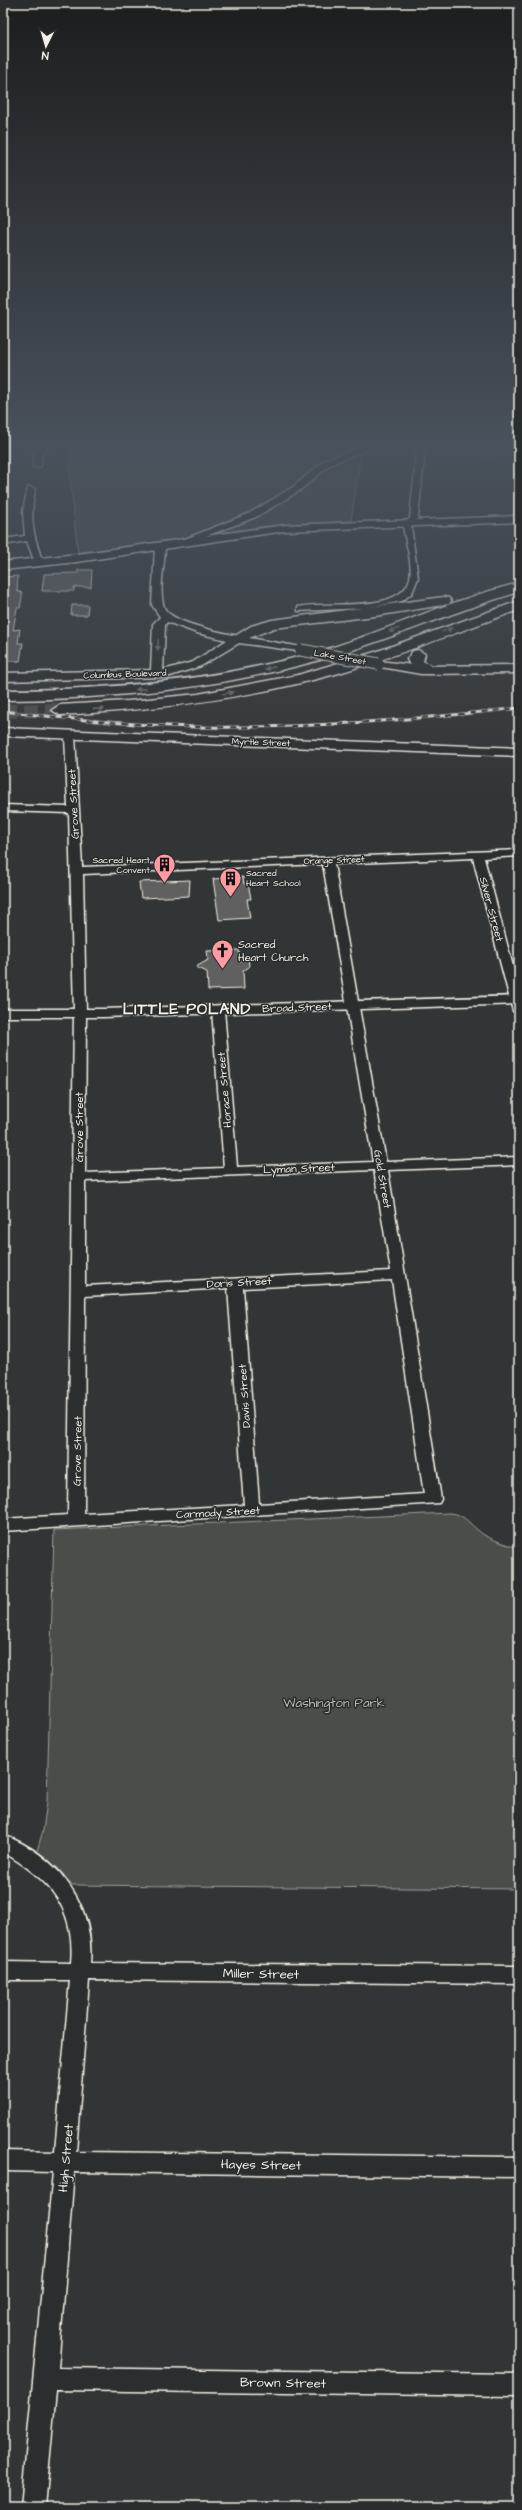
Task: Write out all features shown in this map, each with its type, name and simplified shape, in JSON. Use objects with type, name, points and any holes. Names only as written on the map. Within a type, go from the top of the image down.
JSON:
[{"type":"highway","points":[[3,695],[124,690],[196,682],[253,672],[338,650],[519,587]]},
{"type":"highway","points":[[239,638],[256,629],[272,624],[368,613],[497,594]]},
{"type":"highway","points":[[60,710],[166,702],[240,691],[289,681],[363,660],[519,605]]},
{"type":"highway","points":[[383,665],[418,654],[519,615]]},
{"type":"highway","points":[[418,654],[415,659],[416,663],[430,670]]},
{"type":"main road","points":[[3,566],[52,561]]},
{"type":"street","points":[[157,674],[159,624],[165,618],[158,607],[160,561]]},
{"type":"street","points":[[301,609],[320,605],[383,605],[403,597],[414,584],[412,561]]},
{"type":"street","name":"Lake Street","points":[[165,618],[188,628],[383,665],[430,670],[519,669]]},
{"type":"street","name":"Columbus Boulevard","points":[[3,677],[157,674],[194,666],[239,638]]},
{"type":"street","name":"Myrtle Street","points":[[3,732],[519,752]]},
{"type":"street","name":"Grove Street","points":[[70,735],[77,871],[80,1013],[80,1291],[76,1520]]},
{"type":"street","points":[[3,808],[73,810]]},
{"type":"street","name":"Orange Street","points":[[77,871],[519,852]]},
{"type":"street","name":"Silver Street","points":[[477,854],[518,1004]]},
{"type":"street","name":"Gold Street","points":[[328,860],[399,1275],[432,1499]]},
{"type":"street","name":"Broad Street","points":[[3,1013],[218,1010],[354,1005],[518,1004]]},
{"type":"street","name":"Horace Street","points":[[218,1010],[231,1171]]},
{"type":"street","name":"Lyman Street","points":[[79,1177],[519,1161]]},
{"type":"street","name":"Doris Street","points":[[80,1291],[235,1282],[399,1275]]},
{"type":"street","name":"Davis Street","points":[[235,1282],[252,1510]]},
{"type":"street","name":"Carmody Street","points":[[3,1525],[432,1499]]},
{"type":"street","name":"High Street","points":[[3,1843],[45,1868],[65,1892],[75,1910],[82,1947],[47,2379],[33,2507]]},
{"type":"street","name":"Miller Street","points":[[3,1971],[519,1975]]},
{"type":"street","name":"Hayes Street","points":[[3,2160],[519,2167]]},
{"type":"street","name":"Brown Street","points":[[47,2379],[519,2385]]},
{"type":"green space","name":"Washington Park","points":[[451,1513],[461,1516],[484,1535],[501,1543],[519,1548],[519,1889],[72,1885],[59,1869],[37,1851],[43,1830],[47,1802],[54,1530]]},
{"type":"building","points":[[78,570],[92,570],[91,587],[74,587],[74,591],[42,591],[44,574],[78,573]]},
{"type":"building","points":[[18,576],[17,591],[22,593],[22,597],[20,608],[17,608],[13,630],[20,629],[18,643],[23,643],[20,661],[3,661],[3,577]]},
{"type":"building","points":[[72,605],[88,605],[87,615],[71,615]]},
{"type":"building","name":"Sacred Heart School","points":[[243,877],[244,884],[248,883],[251,899],[247,899],[250,918],[219,920],[213,879]]},
{"type":"building","name":"Sacred Heart Convent","points":[[190,880],[189,896],[141,898],[139,882]]},
{"type":"building","name":"Sacred Heart Church","points":[[239,950],[240,962],[248,957],[249,967],[243,971],[244,989],[208,990],[207,972],[196,967],[208,960],[207,951]]},
{"type":"tunnel","points":[[3,711],[60,710]]},
{"type":"railway","points":[[3,711],[75,719],[172,726],[277,727],[358,723],[519,708]]},
{"type":"place","name":"Sacred Heart Convent","points":[[165,884]]},
{"type":"place","name":"Sacred Heart School","points":[[231,898]]},
{"type":"place","name":"Sacred Heart Church","points":[[223,970]]},
{"type":"district","name":"LITTLE POLAND","points":[[187,1009]]}]
